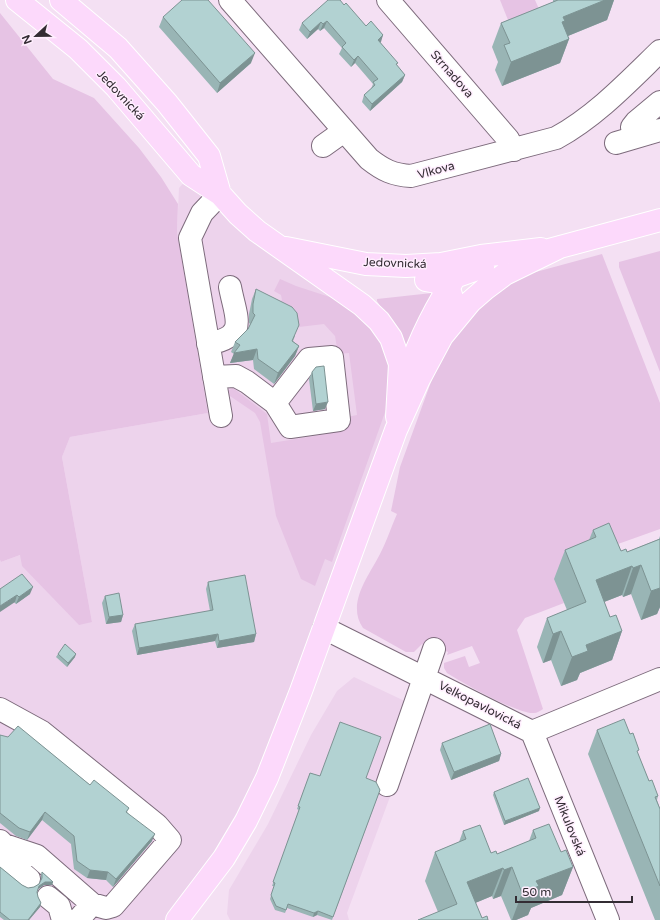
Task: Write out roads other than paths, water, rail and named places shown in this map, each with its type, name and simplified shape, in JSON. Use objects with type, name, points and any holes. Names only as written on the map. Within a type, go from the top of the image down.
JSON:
[{"type":"main road","name":"Jedovnická","points":[[17,0],[78,49],[116,87],[191,175],[220,194],[243,219],[277,246],[362,305],[379,321],[391,338],[400,364],[396,430]]},
{"type":"main road","name":"Jedovnická","points":[[61,0],[118,48],[167,103],[209,156],[220,194]]},
{"type":"main road","name":"Jedovnická","points":[[277,246],[308,261],[341,273],[381,279],[454,278],[660,220]]},
{"type":"main road","name":"Jedovnická","points":[[277,246],[366,264],[406,266],[441,264],[481,256],[560,247]]},
{"type":"main road","points":[[442,336],[470,302],[485,289],[505,274],[560,247]]},
{"type":"main road","points":[[178,920],[224,858],[257,801],[281,744],[396,430],[419,379],[442,336],[454,305],[452,296],[454,278]]},
{"type":"main road","points":[[396,430],[411,363],[431,318],[454,278]]},
{"type":"street","name":"Vlkova","points":[[230,0],[368,158],[382,169],[396,175],[412,176],[556,138],[572,130],[658,58]]},
{"type":"street","name":"Strnadova","points":[[388,0],[508,139],[514,150]]},
{"type":"street","points":[[660,102],[636,122],[625,140],[660,130]]},
{"type":"street","points":[[323,146],[344,131]]},
{"type":"street","points":[[220,194],[202,213],[190,238],[221,416]]},
{"type":"street","points":[[208,344],[229,338],[236,329],[237,320],[230,287]]},
{"type":"street","points":[[214,377],[240,377],[275,403]]},
{"type":"street","name":"Velkopavlovická","points":[[324,628],[532,732],[660,679]]},
{"type":"street","points":[[387,785],[434,649]]},
{"type":"street","points":[[0,709],[13,714],[42,732],[157,825],[170,840],[113,906],[106,908],[92,904],[37,856],[1,848]]},
{"type":"street","name":"Mikulovská","points":[[532,732],[608,920]]},
{"type":"street","points":[[1,848],[29,879]]},
{"type":"street","points":[[48,897],[59,906],[63,920]]},
{"type":"street","points":[[78,920],[92,904]]}]
